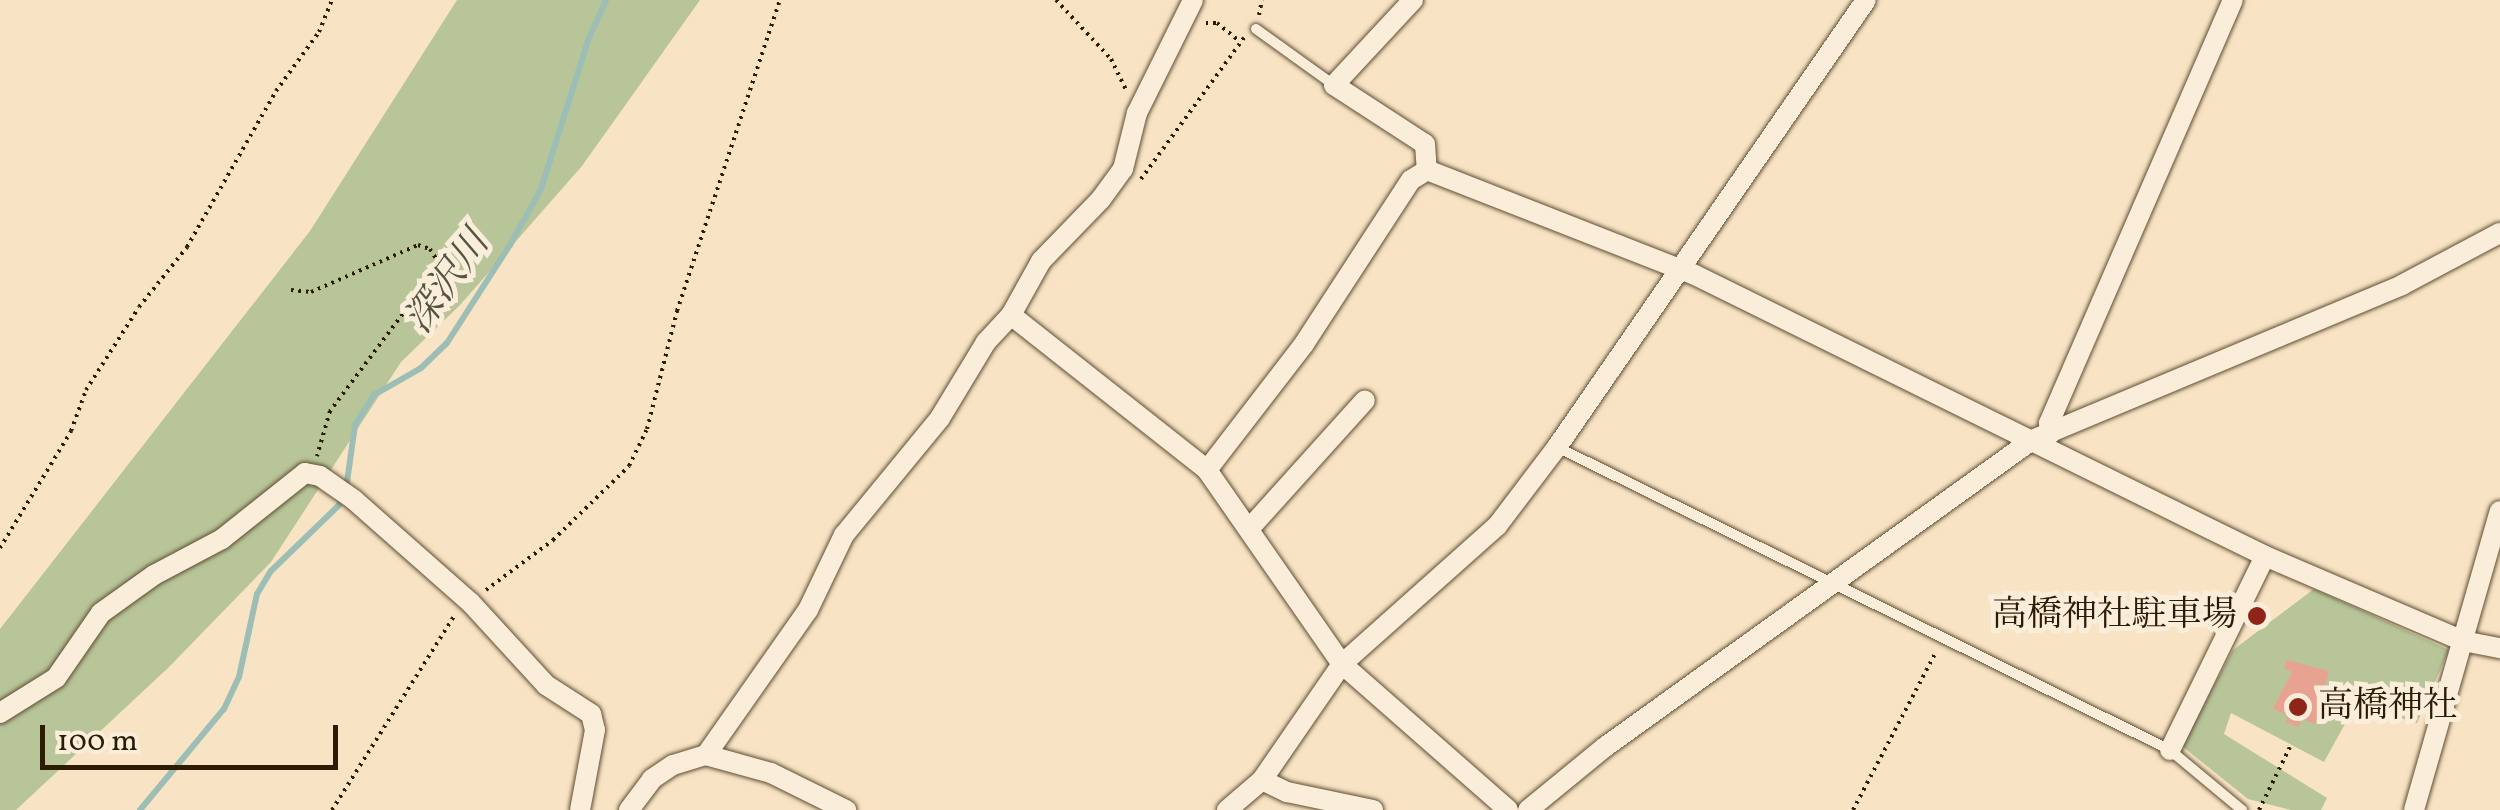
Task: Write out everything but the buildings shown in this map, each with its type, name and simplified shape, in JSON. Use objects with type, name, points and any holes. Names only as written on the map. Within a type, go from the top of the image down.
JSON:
[{"type":"street","points":[[706,755],[808,610],[844,535],[940,418],[986,342],[1012,315],[1041,261],[1100,199],[1123,168],[1137,112],[1176,43],[1194,0]]},
{"type":"street","points":[[1413,0],[1334,85],[1424,144],[1427,170]]},
{"type":"street","points":[[1226,810],[1262,780],[1342,664],[1497,526],[1557,447],[1866,0]]},
{"type":"street","points":[[2041,437],[2233,0]]},
{"type":"street","points":[[1427,170],[1692,274],[2041,437],[2266,556],[2464,640],[2500,648]]},
{"type":"street","points":[[1207,470],[1304,344],[1411,180],[1427,170]]},
{"type":"street","points":[[1528,810],[1604,747],[1831,582],[2041,437],[2402,284],[2500,233]]},
{"type":"street","points":[[1012,315],[1207,470],[1287,591],[1342,664],[1508,810]]},
{"type":"street","points":[[1248,529],[1366,400]]},
{"type":"street","points":[[0,712],[56,678],[101,613],[154,575],[222,538],[305,473],[325,479],[353,499],[470,602],[546,685],[591,714],[594,730],[580,810]]},
{"type":"street","points":[[2414,810],[2500,511]]},
{"type":"street","points":[[2170,750],[2266,556]]},
{"type":"street","points":[[628,810],[652,778],[673,765],[706,755],[771,773],[846,810]]},
{"type":"street","points":[[1262,780],[1287,792],[1373,810]]},
{"type":"lane","points":[[1256,29],[1334,85]]},
{"type":"lane","points":[[1557,447],[2170,750],[2242,810]]},
{"type":"path","points":[[0,548],[70,430],[86,390],[139,307],[187,247],[276,91],[302,61],[332,0]]},
{"type":"path","points":[[332,810],[456,614],[554,540],[629,466],[647,429],[689,274],[780,0]]},
{"type":"path","points":[[1056,0],[1111,60],[1137,112]]},
{"type":"path","points":[[1198,28],[1217,23],[1239,41]]},
{"type":"path","points":[[1130,188],[1146,175],[1239,41],[1256,29]]},
{"type":"path","points":[[291,290],[311,292],[418,245],[430,249],[437,260],[434,272],[330,412],[316,450],[325,479]]},
{"type":"path","points":[[1853,810],[1942,639]]},
{"type":"path","points":[[2259,810],[2290,747]]},
{"type":"green space","points":[[457,0],[700,0],[582,166],[460,305],[401,362],[271,562],[169,667],[16,810],[0,810],[0,629],[310,231]]},
{"type":"green space","points":[[2314,589],[2449,650],[2417,723],[2356,704],[2324,762],[2231,713],[2224,734],[2327,798],[2321,810],[2291,810],[2248,799],[2182,746],[2233,650]]},
{"type":"waterway","name":"深沢川","points":[[140,810],[224,709],[239,677],[257,594],[271,571],[339,505],[347,482],[355,425],[374,395],[421,368],[447,343],[510,245],[541,189],[589,38],[606,0]]},
{"type":"place","name":"高橋神社駐車場","points":[[2257,616]]},
{"type":"place","name":"高橋神社","points":[[2298,707]]}]
